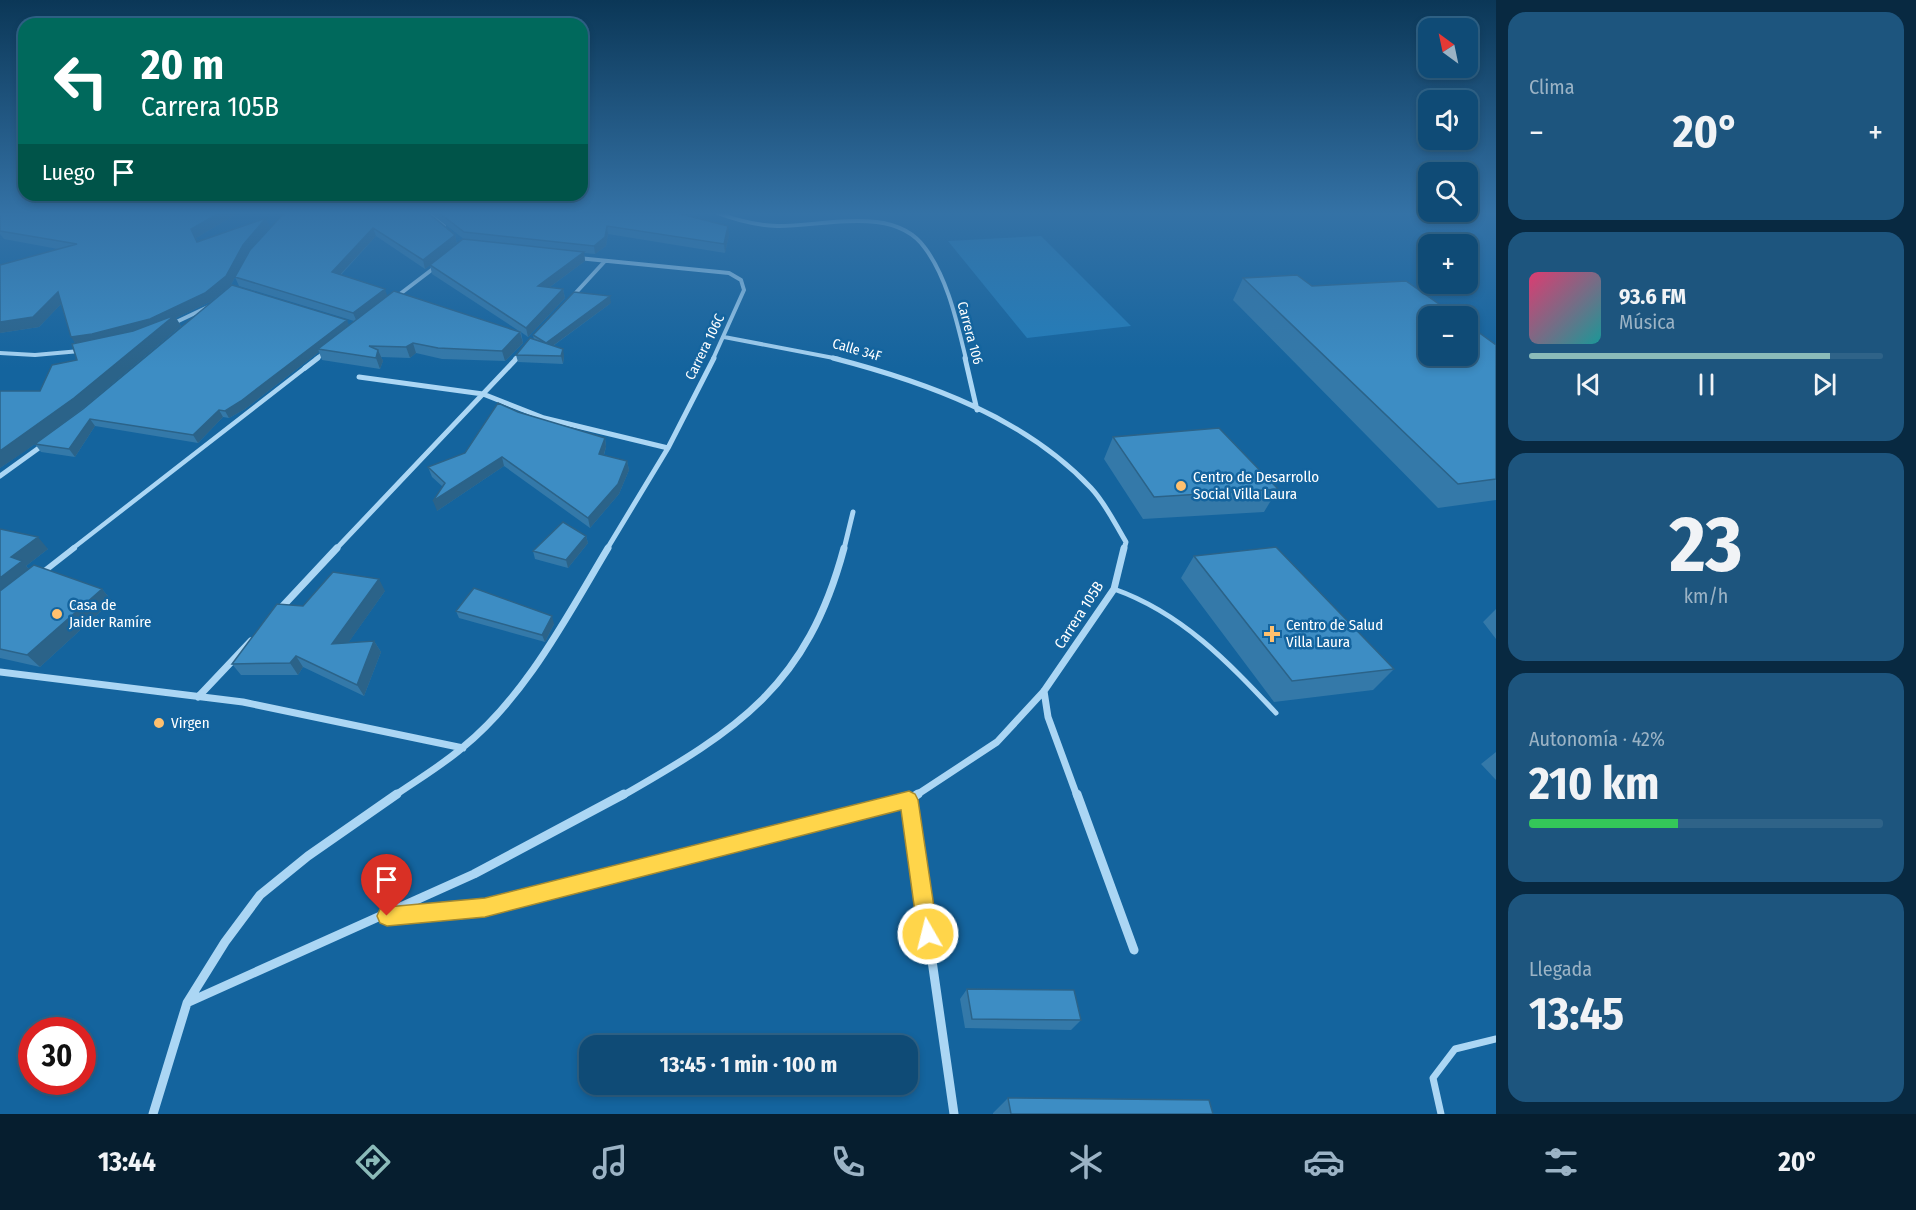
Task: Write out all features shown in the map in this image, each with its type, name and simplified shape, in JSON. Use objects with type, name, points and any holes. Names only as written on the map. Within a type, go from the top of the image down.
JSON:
[{"type":"street","points":[[393,299],[438,264]]},
{"type":"street","points":[[567,302],[602,264]]},
{"type":"street","name":"Carrera 106C","points":[[153,1114],[188,1003],[225,942],[260,895],[308,856],[463,747],[507,703],[544,654],[668,448],[724,337],[744,290],[741,280],[729,273],[636,264]]},
{"type":"street","name":"Carrera 106","points":[[934,264],[945,286],[977,410]]},
{"type":"street","points":[[194,320],[219,302]]},
{"type":"street","points":[[167,327],[219,302]]},
{"type":"street","name":"Calle 34F","points":[[724,337],[827,354],[878,368],[977,410]]},
{"type":"street","points":[[271,619],[529,344]]},
{"type":"street","points":[[37,577],[331,347]]},
{"type":"street","points":[[0,353],[35,355],[86,349]]},
{"type":"street","points":[[359,377],[483,394],[544,418],[668,448]]},
{"type":"street","name":"Carrera 105B","points":[[387,916],[485,907],[909,800],[997,742],[1044,691],[1114,590],[1126,542],[1092,489],[1043,444],[977,410]]},
{"type":"street","points":[[0,476],[45,443]]},
{"type":"street","points":[[188,1003],[387,916],[511,856],[608,804],[702,748],[742,719],[777,686],[815,631],[843,561],[854,512]]},
{"type":"street","points":[[198,697],[255,636]]},
{"type":"street","points":[[0,672],[243,702],[463,747]]},
{"type":"street","points":[[1044,691],[1048,717],[1134,950]]},
{"type":"street","points":[[909,800],[954,1114]]},
{"type":"lane","points":[[1114,590],[1140,596],[1201,636],[1276,713]]},
{"type":"lane","points":[[1441,1114],[1433,1078],[1455,1049],[1496,1039]]},
{"type":"shaded area","points":[[967,264],[1069,264],[1131,326],[1027,338]]},
{"type":"building","points":[[233,264],[226,276],[205,293],[150,319],[71,337],[58,292],[33,317],[0,322],[0,265]]},
{"type":"building","points":[[242,264],[339,264],[332,272],[385,289],[353,313],[235,277]]},
{"type":"building","points":[[568,264],[538,286],[563,289],[526,328],[430,265]]},
{"type":"building","points":[[1297,275],[1312,286],[1406,281],[1418,289],[1418,294],[1425,294],[1442,306],[1418,306],[1418,366],[1478,366],[1478,332],[1496,345],[1496,479],[1458,484],[1243,278]]},
{"type":"building","points":[[232,285],[347,320],[241,401],[225,411],[219,410],[193,435],[90,419],[69,449],[35,444],[83,409]]},
{"type":"building","points":[[394,291],[520,332],[502,351],[438,348],[413,343],[406,347],[369,346],[378,350],[376,358],[318,349]]},
{"type":"building","points":[[574,292],[610,296],[546,343],[533,335]]},
{"type":"building","points":[[175,315],[74,398],[0,451],[0,391],[40,391],[52,365],[77,360],[72,344],[133,331]]},
{"type":"building","points":[[530,338],[563,349],[561,356],[516,355]]},
{"type":"building","points":[[498,403],[518,412],[605,438],[599,454],[627,461],[618,484],[588,518],[502,457],[433,501],[445,483],[428,467],[465,453]]},
{"type":"building","points":[[1219,428],[1278,489],[1154,497],[1113,437]]},
{"type":"building","points":[[563,522],[586,536],[566,560],[533,551]]},
{"type":"building","points":[[0,529],[38,537],[11,557],[22,561],[0,578]]},
{"type":"building","points":[[1276,547],[1394,669],[1292,681],[1194,556]]},
{"type":"building","name":"Casa de Jaider Ramíre","points":[[34,565],[102,589],[27,655],[0,649],[0,591]]},
{"type":"building","points":[[333,572],[379,579],[332,644],[374,641],[357,685],[296,656],[290,663],[232,664],[277,604],[303,606]]},
{"type":"building","points":[[474,588],[552,616],[542,635],[456,611]]},
{"type":"building","points":[[967,989],[1074,990],[1081,1020],[972,1019]]},
{"type":"building","points":[[1008,1098],[1209,1100],[1213,1114],[1011,1114]]},
{"type":"place","name":"Centro de Desarrollo Social Villa Laura","points":[[1181,486]]},
{"type":"place","name":"Casa de Jaider Ramíre","points":[[57,614]]},
{"type":"place","name":"Centro de Salud Villa Laura","points":[[1272,634]]},
{"type":"place","name":"Virgen","points":[[159,723]]},
{"type":"route","points":[[387,916],[485,907],[909,800],[928,934]]}]
